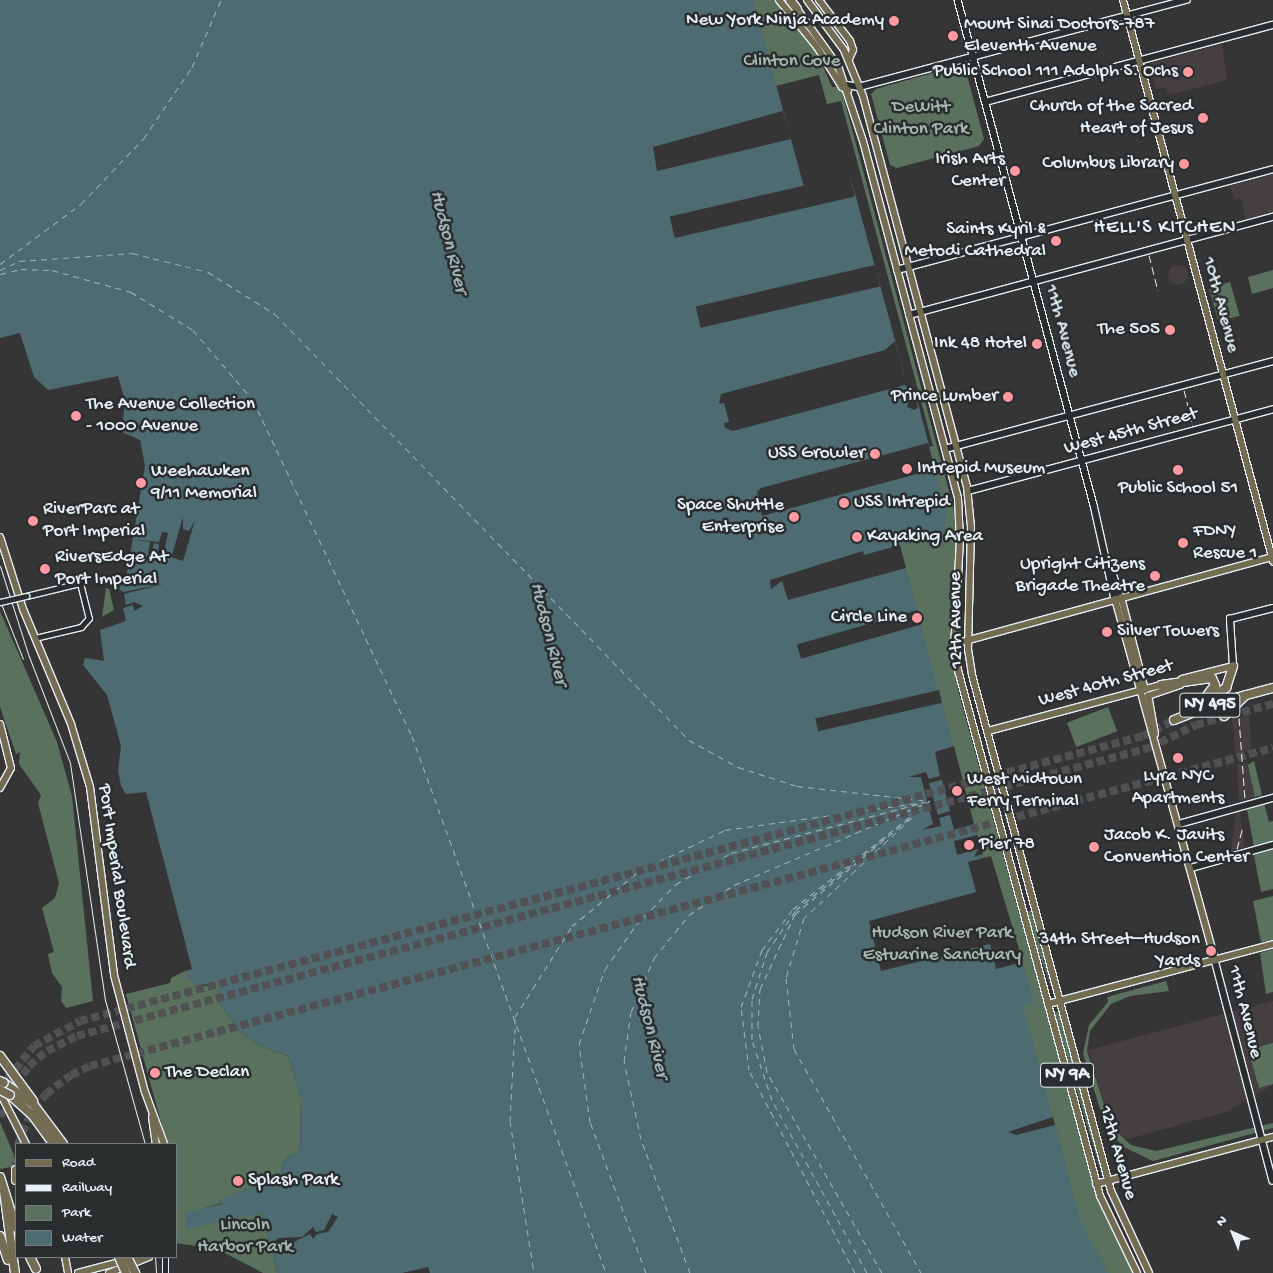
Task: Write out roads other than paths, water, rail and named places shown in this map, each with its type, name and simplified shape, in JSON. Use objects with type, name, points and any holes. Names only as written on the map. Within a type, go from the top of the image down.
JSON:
[{"type":"highway","name":"NY 9A","points":[[790,0],[797,9]]},
{"type":"highway","points":[[1203,701],[1226,688],[1233,666]]},
{"type":"highway","points":[[1161,685],[1180,685],[1214,679],[1215,687],[1203,701]]},
{"type":"highway","name":"NY 495","points":[[1203,701],[1174,720],[1247,694],[1273,688]]},
{"type":"highway","points":[[1224,716],[1247,694]]},
{"type":"highway","points":[[0,1056],[62,1143]]},
{"type":"highway","points":[[1,1087],[36,1108]]},
{"type":"highway","points":[[1,1087],[33,1116],[52,1143]]},
{"type":"highway","points":[[0,1177],[15,1225]]},
{"type":"highway","points":[[4,1191],[14,1273]]},
{"type":"highway","points":[[0,1236],[14,1273]]},
{"type":"highway","points":[[31,1258],[37,1268],[35,1258]]},
{"type":"highway","points":[[118,1258],[126,1273]]},
{"type":"highway","points":[[128,1258],[135,1273]]},
{"type":"main road","points":[[779,0],[818,49],[842,87],[848,88],[860,87],[974,58],[1187,0]]},
{"type":"main road","name":"12th Avenue","points":[[807,0],[849,59],[860,87],[957,446],[968,491],[971,527],[968,639],[972,671],[1109,1180],[1120,1215],[1149,1273]]},
{"type":"main road","points":[[819,0],[850,41],[853,50],[849,59]]},
{"type":"main road","name":"11th Avenue","points":[[958,0],[1106,554],[1145,692],[1273,1181]]},
{"type":"main road","name":"10th Avenue","points":[[1123,0],[1273,558]]},
{"type":"main road","name":"12th Avenue","points":[[797,9],[830,52],[848,88],[924,370],[945,449],[960,523],[954,644],[1008,857],[1096,1184],[1106,1214],[1137,1273]]},
{"type":"main road","points":[[985,102],[1273,25]]},
{"type":"main road","points":[[897,270],[1273,169]]},
{"type":"main road","points":[[909,315],[1273,217]]},
{"type":"main road","points":[[945,449],[1273,361]]},
{"type":"main road","points":[[924,370],[935,367]]},
{"type":"main road","name":"West 45th Street","points":[[968,491],[1273,409]]},
{"type":"main road","name":"Port Imperial Boulevard","points":[[0,537],[35,638],[71,724],[90,788],[110,952],[152,1111],[164,1143]]},
{"type":"main road","points":[[954,644],[1118,598],[1273,558]]},
{"type":"main road","points":[[1233,666],[1230,619],[1273,608]]},
{"type":"main road","name":"West 40th Street","points":[[1145,692],[1161,685],[1233,666]]},
{"type":"main road","name":"West 40th Street","points":[[988,731],[1180,685]]},
{"type":"main road","name":"11th Avenue","points":[[1145,692],[1155,735]]},
{"type":"main road","points":[[0,724],[11,768],[0,788]]},
{"type":"main road","points":[[1179,824],[1273,798]]},
{"type":"main road","points":[[1191,868],[1273,845]]},
{"type":"main road","points":[[1008,857],[1022,859]]},
{"type":"main road","points":[[1023,910],[1034,903]]},
{"type":"main road","points":[[1048,1004],[1273,944]]},
{"type":"main road","points":[[1,1087],[14,1123]]},
{"type":"main road","points":[[0,1105],[14,1123],[25,1143]]},
{"type":"main road","name":"Port Imperial Boulevard","points":[[152,1111],[156,1143]]},
{"type":"main road","points":[[1096,1184],[1273,1137]]},
{"type":"main road","points":[[65,1258],[68,1273]]},
{"type":"main road","points":[[78,1273],[134,1258]]},
{"type":"main road","points":[[109,1273],[146,1258]]},
{"type":"street","points":[[0,602],[80,583],[89,618],[81,627],[35,638]]},
{"type":"street","points":[[165,1258],[165,1273]]},
{"type":"water","name":"Hudson River","points":[[0,0],[753,0],[804,187],[850,175],[907,384],[912,383],[916,395],[947,516],[944,534],[900,546],[977,835],[984,858],[989,857],[1018,963],[1023,962],[1034,1003],[1023,1006],[1081,1222],[1108,1273],[430,1273],[428,1267],[402,1273],[278,1273],[261,1213],[186,1229],[185,1213],[221,1204],[220,1199],[247,1189],[281,1181],[281,1167],[288,1157],[300,1151],[301,1098],[288,1056],[258,1045],[241,1033],[217,1000],[217,984],[195,985],[189,979],[185,971],[192,969],[146,792],[126,794],[121,786],[118,771],[121,746],[107,695],[83,665],[85,658],[104,661],[100,630],[126,621],[119,589],[127,573],[145,466],[140,440],[122,432],[125,401],[118,376],[48,390],[34,377],[20,333],[0,338]]},
{"type":"tunnel","points":[[0,1117],[9,1094],[29,1066],[47,1051],[77,1036],[1149,748],[1196,725],[1273,704]]},
{"type":"tunnel","points":[[0,1088],[34,1046],[80,1021],[1143,736],[1174,720]]},
{"type":"tunnel","points":[[18,1143],[28,1119],[46,1094],[71,1075],[90,1066],[1273,748]]},
{"type":"tram line","points":[[0,566],[28,654],[70,763],[105,1000],[145,1143]]},
{"type":"tram line","points":[[0,601],[23,659]]},
{"type":"tram line","points":[[155,1258],[156,1273]]},
{"type":"railway","points":[[1149,255],[1158,290]]},
{"type":"railway","points":[[1184,390],[1193,425]]},
{"type":"railway","points":[[1239,718],[1245,800]]},
{"type":"railway","points":[[1237,849],[1242,830]]},
{"type":"place","name":"New York Ninja Academy","points":[[894,21]]},
{"type":"place","name":"Mount Sinai Doctors-787 Eleventh Avenue","points":[[953,36]]},
{"type":"place","name":"Public School 111 Adolph S. Ochs","points":[[1188,72]]},
{"type":"place","name":"Church of the Sacred Heart of Jesus","points":[[1203,118]]},
{"type":"place","name":"Columbus Library","points":[[1184,164]]},
{"type":"place","name":"Irish Arts Center","points":[[1015,171]]},
{"type":"place","name":"Saints Kyril & Metodi Cathedral","points":[[1056,241]]},
{"type":"place","name":"The 505","points":[[1170,330]]},
{"type":"place","name":"Ink 48 Hotel","points":[[1037,344]]},
{"type":"place","name":"Prince Lumber","points":[[1008,397]]},
{"type":"place","name":"The Avenue Collection - 1000 Avenue","points":[[76,416]]},
{"type":"place","name":"USS Growler","points":[[875,454]]},
{"type":"place","name":"Intrepid Museum","points":[[907,469]]},
{"type":"place","name":"Public School 51","points":[[1178,470]]},
{"type":"place","name":"Weehawken 9/11 Memorial","points":[[141,483]]},
{"type":"place","name":"USS Intrepid","points":[[844,503]]},
{"type":"place","name":"Space Shuttle Enterprise","points":[[794,517]]},
{"type":"place","name":"RiverParc at Port Imperial","points":[[33,521]]},
{"type":"place","name":"Kayaking Area","points":[[857,537]]},
{"type":"place","name":"FDNY Rescue 1","points":[[1183,543]]},
{"type":"place","name":"RiversEdge At Port Imperial","points":[[45,569]]},
{"type":"place","name":"Upright Citizens Brigade Theatre","points":[[1155,576]]},
{"type":"place","name":"Circle Line","points":[[917,618]]},
{"type":"place","name":"Silver Towers","points":[[1107,632]]},
{"type":"place","name":"Lyra NYC Apartments","points":[[1178,758]]},
{"type":"place","name":"West Midtown Ferry Terminal","points":[[957,791]]},
{"type":"place","name":"Pier 78","points":[[969,845]]},
{"type":"place","name":"Jacob K. Javits Convention Center","points":[[1094,847]]},
{"type":"place","name":"34th Street–Hudson Yards","points":[[1211,951]]},
{"type":"place","name":"The Declan","points":[[155,1073]]},
{"type":"place","name":"Splash Park","points":[[238,1181]]},
{"type":"district","name":"HELL'S KITCHEN","points":[[1165,228]]},
{"type":"park label","name":"Clinton Cove","points":[[792,62]]},
{"type":"park label","name":"DeWitt Clinton Park","points":[[921,119]]},
{"type":"park label","name":"Hudson River Park Estuarine Sanctuary","points":[[942,945]]},
{"type":"park label","name":"Lincoln Harbor Park","points":[[245,1237]]}]
